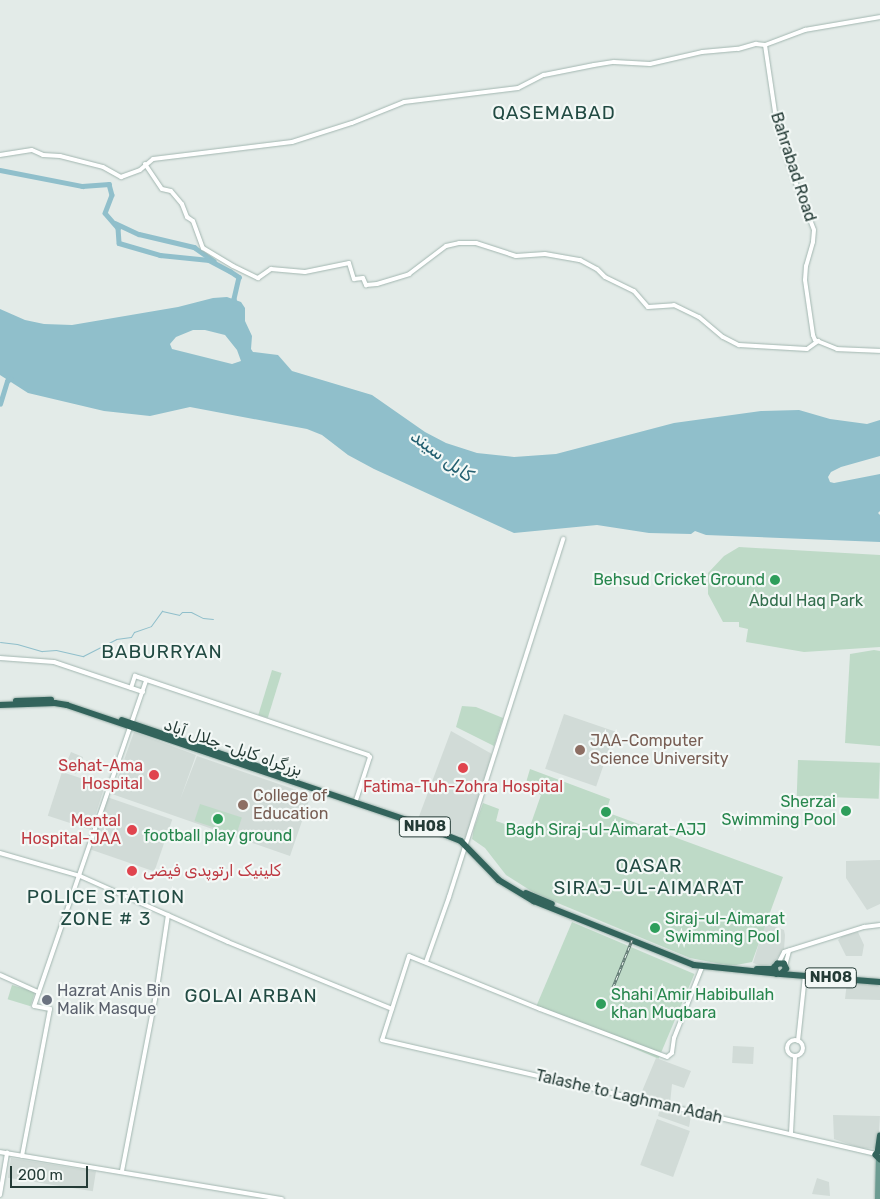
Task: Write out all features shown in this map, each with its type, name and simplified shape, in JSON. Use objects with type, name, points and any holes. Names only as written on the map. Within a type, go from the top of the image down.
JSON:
[{"type":"highway","name":"بزرگراه کابل- جلال آباد","points":[[0,704],[55,703],[417,820],[466,843],[502,877],[537,898],[698,962],[778,970],[805,976],[880,980]]},
{"type":"highway","name":"بزرگراه کابل- جلال آباد","points":[[466,843],[499,880],[523,896],[702,967],[778,970]]},
{"type":"highway","points":[[778,970],[785,968]]},
{"type":"highway","points":[[778,970],[785,968]]},
{"type":"highway","name":"NH08","points":[[785,968],[819,975],[880,980]]},
{"type":"highway","points":[[878,1154],[880,1136]]},
{"type":"main road","points":[[0,155],[32,150],[44,155],[60,156],[103,167],[121,176],[140,170],[153,159],[292,142],[352,123],[404,102],[518,88],[544,75],[594,65],[614,62],[650,64],[712,51],[738,49],[756,44],[765,45],[805,30],[880,17]]},
{"type":"main road","name":"Bahrabad Road","points":[[765,45],[776,120],[790,168],[814,230],[805,280],[813,334],[818,341]]},
{"type":"main road","points":[[145,164],[162,189],[171,191],[182,204],[187,217],[193,221],[203,248],[258,278],[271,269],[305,272],[349,263],[354,278],[363,278],[366,285],[377,284],[410,274],[446,246],[459,243],[476,243],[516,256],[546,254],[580,260],[597,269],[605,277],[634,291],[648,306],[674,305],[699,317],[723,337],[739,344],[806,349],[818,341],[837,349],[880,351]]},
{"type":"main road","points":[[426,962],[563,539]]},
{"type":"main road","points":[[0,658],[49,661],[143,692]]},
{"type":"main road","points":[[131,688],[135,676],[368,755],[370,757],[355,801]]},
{"type":"main road","points":[[22,1156],[50,1010],[34,1006],[146,680]]},
{"type":"main road","points":[[0,853],[80,876],[168,916],[392,1009],[409,956],[540,1009],[667,1057],[672,1053],[674,1038],[702,967]]},
{"type":"main road","points":[[122,1171],[156,995],[168,916]]},
{"type":"main road","points":[[778,970],[781,956],[789,951],[864,927],[880,925]]},
{"type":"main road","points":[[785,968],[789,951]]},
{"type":"main road","points":[[0,975],[38,992]]},
{"type":"main road","points":[[795,1056],[801,1054],[803,1049],[798,1041],[805,976]]},
{"type":"main road","name":"Talashe to Laghman Adah","points":[[392,1009],[382,1040],[878,1154]]},
{"type":"main road","points":[[795,1056],[789,1052],[788,1047],[791,1042],[798,1041]]},
{"type":"main road","points":[[791,1133],[795,1056]]},
{"type":"main road","points":[[0,1152],[282,1199]]},
{"type":"main road","points":[[0,1195],[7,1154]]},
{"type":"main road","points":[[877,1199],[878,1154]]},
{"type":"shaded area","name":"JAA-Computer Science University","points":[[564,714],[615,732],[596,786],[545,769]]},
{"type":"shaded area","points":[[451,731],[492,754],[467,838],[418,819]]},
{"type":"shaded area","name":"College of Education","points":[[134,732],[196,755],[180,800],[197,756],[311,795],[290,856],[112,794]]},
{"type":"shaded area","points":[[71,752],[83,757],[76,774],[64,769]]},
{"type":"shaded area","points":[[62,772],[105,786],[91,830],[48,816]]},
{"type":"shaded area","name":"Mental Hospital-JAA","points":[[107,797],[172,819],[154,871],[89,849]]},
{"type":"shaded area","points":[[880,860],[880,904],[867,910],[846,878],[846,861]]},
{"type":"shaded area","points":[[765,923],[784,930],[784,950],[772,964],[762,966],[753,963]]},
{"type":"shaded area","points":[[858,932],[864,945],[862,956],[846,956],[838,940],[845,934]]},
{"type":"shaded area","points":[[847,982],[876,984],[880,987],[880,1000],[845,999]]},
{"type":"shaded area","points":[[733,1046],[754,1047],[753,1064],[732,1063]]},
{"type":"shaded area","points":[[656,1058],[691,1071],[684,1088],[672,1084],[670,1104],[651,1097],[640,1096]]},
{"type":"shaded area","points":[[660,1109],[691,1116],[689,1127],[658,1116]]},
{"type":"shaded area","points":[[833,1115],[880,1116],[878,1149],[860,1148],[834,1139]]},
{"type":"shaded area","points":[[657,1119],[690,1131],[673,1177],[640,1165]]},
{"type":"shaded area","points":[[11,1158],[96,1171],[93,1191],[8,1178]]},
{"type":"shaded area","points":[[817,1178],[829,1182],[830,1196],[812,1194]]},
{"type":"green space","name":"Abdul Haq Park","points":[[739,547],[880,555],[880,647],[804,652],[746,642],[748,629],[739,627],[739,622],[723,622],[708,594],[708,573],[724,556]]},
{"type":"green space","points":[[874,650],[880,651],[880,746],[845,743],[850,654]]},
{"type":"green space","points":[[272,670],[282,673],[268,718],[258,715]]},
{"type":"green space","points":[[462,706],[476,707],[503,718],[494,746],[456,727]]},
{"type":"green space","points":[[798,760],[880,763],[879,799],[797,796]]},
{"type":"green space","points":[[530,769],[610,799],[606,812],[783,877],[752,962],[731,966],[690,958],[536,894],[506,875],[485,848],[472,839],[474,828],[483,803],[499,809],[496,821],[528,832],[541,795],[525,786]]},
{"type":"green space","name":"football play ground","points":[[200,804],[242,818],[236,835],[194,821]]},
{"type":"green space","points":[[572,922],[694,974],[658,1059],[536,1007]]},
{"type":"green space","points":[[12,985],[35,992],[31,1006],[8,999]]},
{"type":"water","name":"کابل سيند","points":[[227,297],[241,302],[245,308],[245,321],[252,336],[251,349],[253,352],[278,355],[292,371],[372,395],[425,432],[446,443],[477,453],[514,457],[556,454],[674,423],[761,411],[799,410],[830,419],[867,424],[880,420],[880,456],[841,467],[831,472],[828,477],[830,482],[834,483],[880,474],[880,511],[878,513],[880,515],[880,542],[706,535],[695,531],[691,534],[649,533],[597,525],[514,533],[374,469],[348,455],[322,435],[307,429],[190,407],[150,416],[104,411],[28,393],[0,375],[0,309],[25,320],[44,324],[72,325],[178,307],[213,298]],"holes":[[[193,330],[205,330],[225,335],[237,350],[241,361],[232,364],[172,349],[170,344],[176,337]]]},
{"type":"waterway","points":[[0,170],[82,186],[109,184],[112,195],[105,213],[118,228],[119,243],[160,255],[209,260],[239,277],[234,299],[235,303]]},
{"type":"waterway","points":[[115,223],[139,234],[194,247],[214,261]]},
{"type":"waterway","points":[[0,404],[7,381],[10,379]]},
{"type":"waterway","points":[[0,642],[17,644],[42,651],[56,650],[83,656],[116,639],[131,637],[134,632],[151,626],[162,611],[179,615],[182,612],[191,612],[203,618],[213,619]]},
{"type":"railway","points":[[613,987],[632,940]]},
{"type":"place","name":"Behsud Cricket Ground","points":[[775,580]]},
{"type":"place","name":"JAA-Computer Science University","points":[[580,750]]},
{"type":"place","name":"Fatima-Tuh-Zohra Hospital","points":[[463,768]]},
{"type":"place","name":"Sehat-Ama Hospital","points":[[154,775]]},
{"type":"place","name":"College of Education","points":[[243,805]]},
{"type":"place","name":"Sherzai Swimming Pool","points":[[846,811]]},
{"type":"place","name":"Bagh Siraj-ul-Aimarat-AJJ","points":[[606,812]]},
{"type":"place","name":"football play ground","points":[[218,819]]},
{"type":"place","name":"Mental Hospital-JAA","points":[[132,830]]},
{"type":"place","name":"کلینیک ارتوپدی فیضی","points":[[132,871]]},
{"type":"place","name":"Siraj-ul-Aimarat Swimming Pool","points":[[655,928]]},
{"type":"place","name":"Hazrat Anis Bin Malik Masque","points":[[47,1000]]},
{"type":"place","name":"Shahi Amir Habibullah khan Muqbara","points":[[601,1004]]},
{"type":"district","name":"QASEMABAD","points":[[554,113]]},
{"type":"district","name":"BABURRYAN","points":[[162,652]]},
{"type":"district","name":"QASAR SIRAJ-UL-AIMARAT","points":[[649,877]]},
{"type":"district","name":"POLICE STATION ZONE # 3","points":[[106,908]]},
{"type":"district","name":"GOLAI ARBAN","points":[[251,996]]}]
